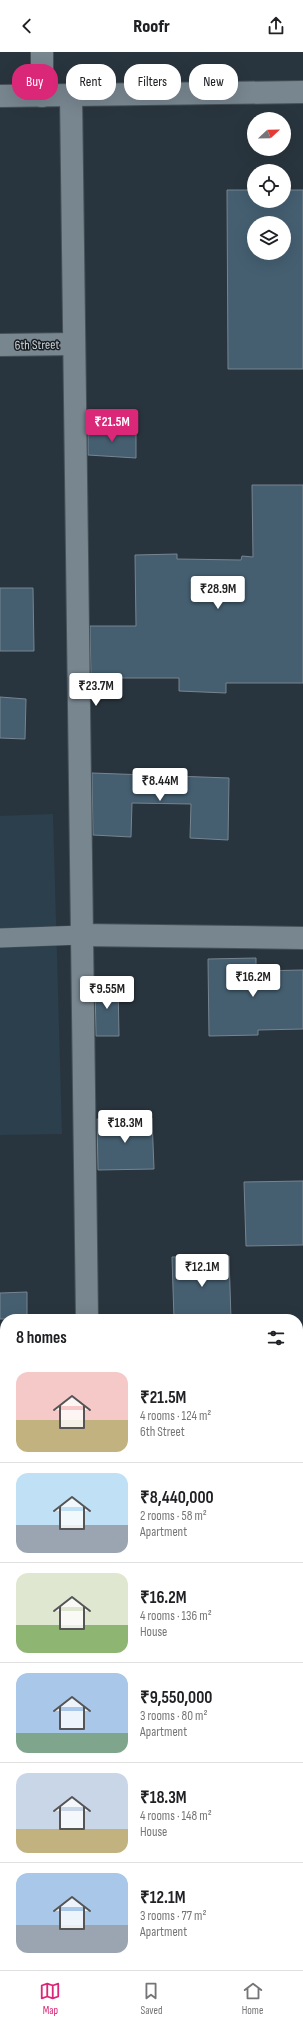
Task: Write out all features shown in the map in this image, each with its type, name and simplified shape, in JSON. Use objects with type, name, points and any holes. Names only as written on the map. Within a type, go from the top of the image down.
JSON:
[{"type":"street","points":[[42,52],[42,64]]},
{"type":"street","points":[[116,94],[303,92]]},
{"type":"street","points":[[0,96],[12,96]]},
{"type":"street","points":[[71,100],[87,1314]]},
{"type":"street","name":"6th Street","points":[[0,345],[74,344]]},
{"type":"street","points":[[82,935],[303,938]]},
{"type":"lane","points":[[0,938],[82,935]]},
{"type":"shaded area","points":[[53,814],[62,1134],[0,1135],[0,816]]},
{"type":"building","points":[[227,190],[247,190],[247,208],[291,208],[291,190],[303,190],[303,369],[228,369]]},
{"type":"building","points":[[88,429],[136,430],[136,458],[88,455]]},
{"type":"building","points":[[252,485],[303,485],[303,683],[226,683],[226,693],[179,691],[179,678],[91,678],[90,626],[136,626],[135,555],[177,554],[177,559],[241,560],[242,556],[253,557]]},
{"type":"building","points":[[0,588],[33,588],[34,651],[0,651]]},
{"type":"building","points":[[0,697],[26,699],[25,739],[0,738]]},
{"type":"building","points":[[92,773],[229,778],[228,840],[190,838],[191,804],[132,803],[131,837],[93,835]]},
{"type":"building","points":[[256,958],[256,971],[303,970],[303,1029],[258,1030],[258,1035],[209,1036],[208,959]]},
{"type":"building","points":[[95,983],[118,983],[119,1036],[96,1036]]},
{"type":"building","points":[[152,1118],[154,1169],[98,1170],[97,1119]]},
{"type":"building","points":[[303,1181],[303,1245],[246,1246],[244,1182]]},
{"type":"building","points":[[229,1256],[231,1314],[174,1314],[172,1257]]},
{"type":"building","points":[[27,1292],[27,1314],[0,1314],[0,1293]]}]
